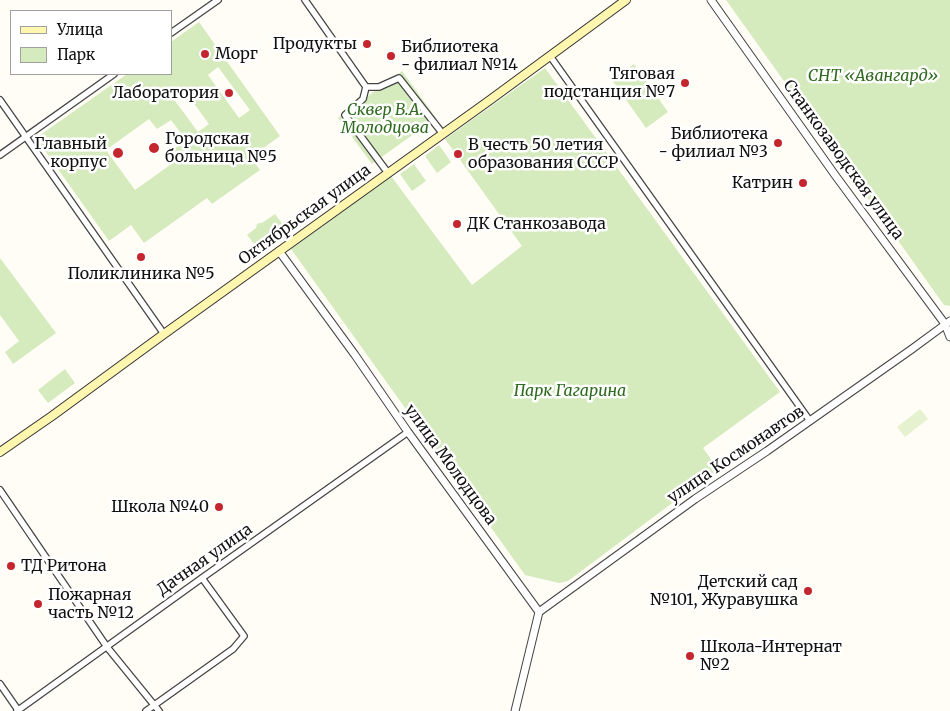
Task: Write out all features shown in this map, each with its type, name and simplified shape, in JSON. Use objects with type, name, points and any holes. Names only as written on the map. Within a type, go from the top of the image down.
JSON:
[{"type":"main road","name":"Октябрьская улица","points":[[0,452],[443,134],[626,0]]},
{"type":"street","points":[[172,32],[218,0]]},
{"type":"street","points":[[305,0],[366,87],[363,99],[345,116],[388,173]]},
{"type":"street","name":"Станкозаводская улица","points":[[711,0],[835,175],[947,322],[950,337]]},
{"type":"street","points":[[550,56],[810,421]]},
{"type":"street","points":[[0,156],[113,75]]},
{"type":"street","points":[[366,87],[379,87],[399,78],[443,134]]},
{"type":"street","points":[[0,100],[164,334]]},
{"type":"street","name":"улица Молодцова","points":[[279,251],[539,612]]},
{"type":"street","name":"улица Космонавтов","points":[[539,612],[695,499],[760,456],[912,349],[947,322]]},
{"type":"street","name":"Дачная улица","points":[[18,711],[408,432]]},
{"type":"street","points":[[0,490],[107,646],[158,711]]},
{"type":"street","points":[[146,711],[233,649],[244,636],[202,578]]},
{"type":"street","points":[[515,711],[539,612]]},
{"type":"street","points":[[0,684],[18,711]]},
{"type":"green space","name":"СНТ «Авангард»","points":[[726,0],[950,0],[950,306],[944,305]]},
{"type":"green space","name":"Городская больница №5","points":[[199,22],[280,136],[251,157],[260,170],[212,204],[207,198],[144,243],[131,225],[109,241],[36,138],[126,75],[172,75],[172,41]],"holes":[[[218,67],[250,110],[239,118],[208,75]],[[184,90],[209,124],[198,132],[173,98]],[[149,119],[157,129],[171,120],[186,140],[171,151],[177,160],[135,190],[106,150]]]},
{"type":"green space","points":[[634,64],[668,112],[646,128],[612,80]]},
{"type":"green space","name":"Парк Гагарина","points":[[545,68],[780,392],[703,448],[719,471],[679,498],[568,581],[559,583],[525,575],[291,249],[391,176],[472,285],[522,246],[445,139]]},
{"type":"green space","name":"Сквер В.А. Молодцова","points":[[402,71],[436,118],[372,164],[338,118]]},
{"type":"green space","points":[[439,145],[451,162],[437,173],[425,156]]},
{"type":"green space","points":[[414,164],[426,181],[412,191],[400,174]]},
{"type":"green space","points":[[275,214],[287,230],[260,251],[247,235],[256,228],[257,224],[262,223]]},
{"type":"green space","points":[[0,258],[56,333],[13,364],[5,352],[19,341],[0,315]]},
{"type":"green space","points":[[65,369],[75,383],[48,403],[38,390]]},
{"type":"green space","points":[[920,409],[928,419],[905,437],[897,427]]},
{"type":"place","name":"Продукты","points":[[367,44]]},
{"type":"place","name":"Морг","points":[[205,54]]},
{"type":"place","name":"Библиотека - филиал №14","points":[[391,56]]},
{"type":"place","name":"Тяговая подстанция №7","points":[[685,83]]},
{"type":"place","name":"Лаборатория","points":[[229,93]]},
{"type":"place","name":"Библиотека - филиал №3","points":[[778,143]]},
{"type":"place","name":"Городская больница №5","points":[[154,148]]},
{"type":"place","name":"Главный корпус","points":[[118,153]]},
{"type":"place","name":"В честь 50 летия образования СССР","points":[[458,154]]},
{"type":"place","name":"Катрин","points":[[803,183]]},
{"type":"place","name":"ДК Станкозавода","points":[[457,224]]},
{"type":"place","name":"Поликлиника №5","points":[[141,257]]},
{"type":"place","name":"Школа №40","points":[[219,507]]},
{"type":"place","name":"ТД Ритона","points":[[11,566]]},
{"type":"place","name":"Детский сад №101, Журавушка","points":[[808,591]]},
{"type":"place","name":"Пожарная часть №12","points":[[38,604]]},
{"type":"place","name":"Школа-Интернат №2","points":[[690,656]]}]
